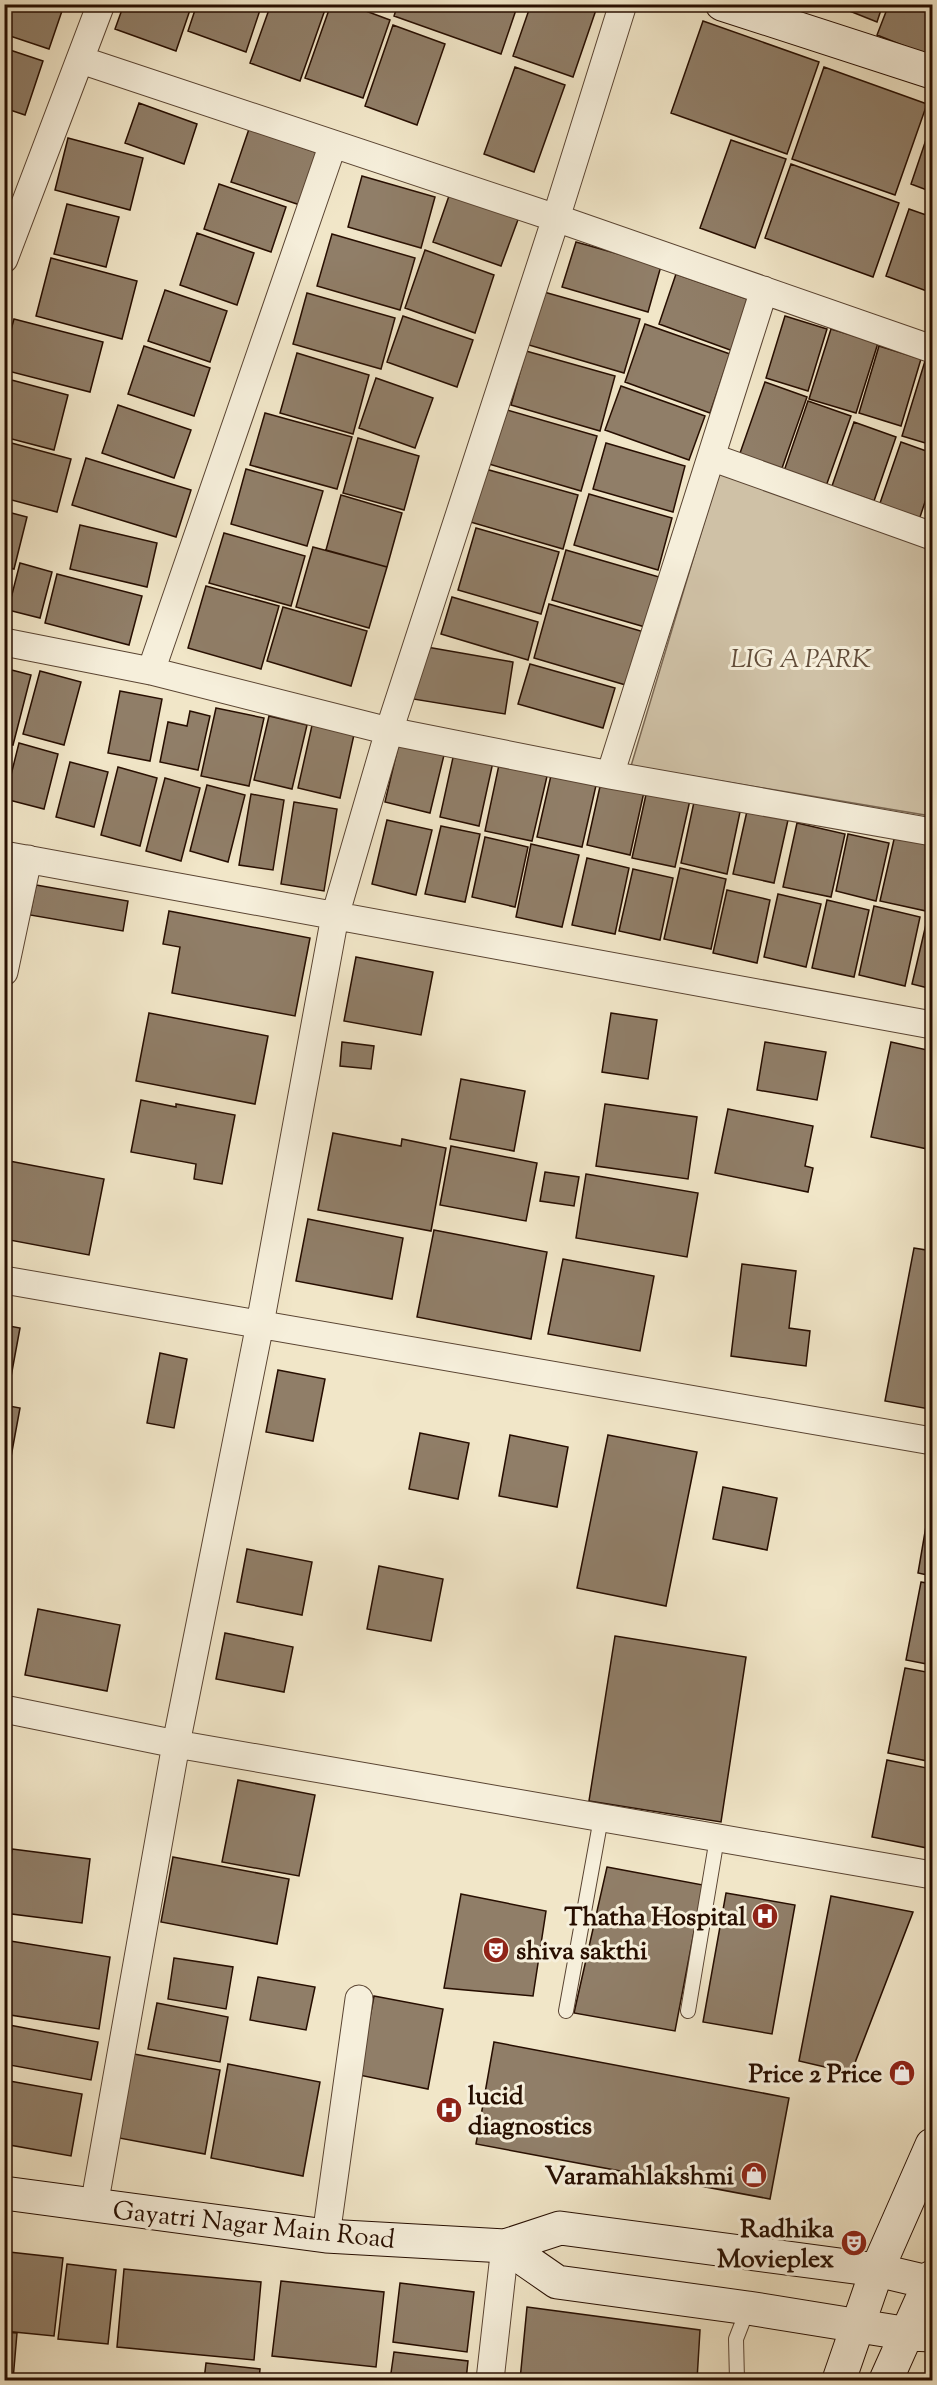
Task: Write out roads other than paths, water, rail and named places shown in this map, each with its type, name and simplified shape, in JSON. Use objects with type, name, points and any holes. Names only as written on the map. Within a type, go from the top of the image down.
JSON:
[{"type":"street","points":[[4,259],[101,4]]},
{"type":"street","points":[[94,2206],[176,1744],[260,1324],[335,915],[389,731],[623,4]]},
{"type":"street","points":[[722,4],[933,72]]},
{"type":"street","points":[[81,60],[556,218],[933,349]]},
{"type":"street","points":[[151,671],[333,144]]},
{"type":"street","points":[[610,775],[764,290]]},
{"type":"street","points":[[711,457],[933,536]]},
{"type":"street","points":[[4,642],[151,671],[389,731],[610,775],[933,832]]},
{"type":"street","points":[[4,972],[16,857],[933,1025]]},
{"type":"street","points":[[4,1280],[933,1442]]},
{"type":"street","points":[[4,1709],[176,1744],[933,1875]]},
{"type":"street","points":[[326,2236],[359,1999]]},
{"type":"street","points":[[839,2380],[878,2271],[933,2145]]},
{"type":"street","name":"Gayatri Nagar Main Road","points":[[4,2193],[326,2236],[505,2246],[560,2228],[878,2271],[932,2281]]},
{"type":"street","points":[[490,2380],[505,2246],[557,2282],[921,2334]]},
{"type":"street","points":[[886,2380],[921,2334],[932,2281]]},
{"type":"lane","points":[[566,2011],[601,1818]]},
{"type":"lane","points":[[688,2011],[717,1838]]},
{"type":"lane","points":[[737,2380],[736,2339],[748,2308]]},
{"type":"place","name":"Thatha Hospital","points":[[765,1916]]},
{"type":"place","name":"shiva sakthi","points":[[496,1950]]},
{"type":"place","name":"Price 2 Price","points":[[902,2073]]},
{"type":"place","name":"lucid diagnostics","points":[[449,2110]]},
{"type":"place","name":"Varamahlakshmi","points":[[754,2175]]},
{"type":"place","name":"Radhika Movieplex","points":[[854,2243]]},
{"type":"park label","name":"LIG A PARK","points":[[801,658]]}]
